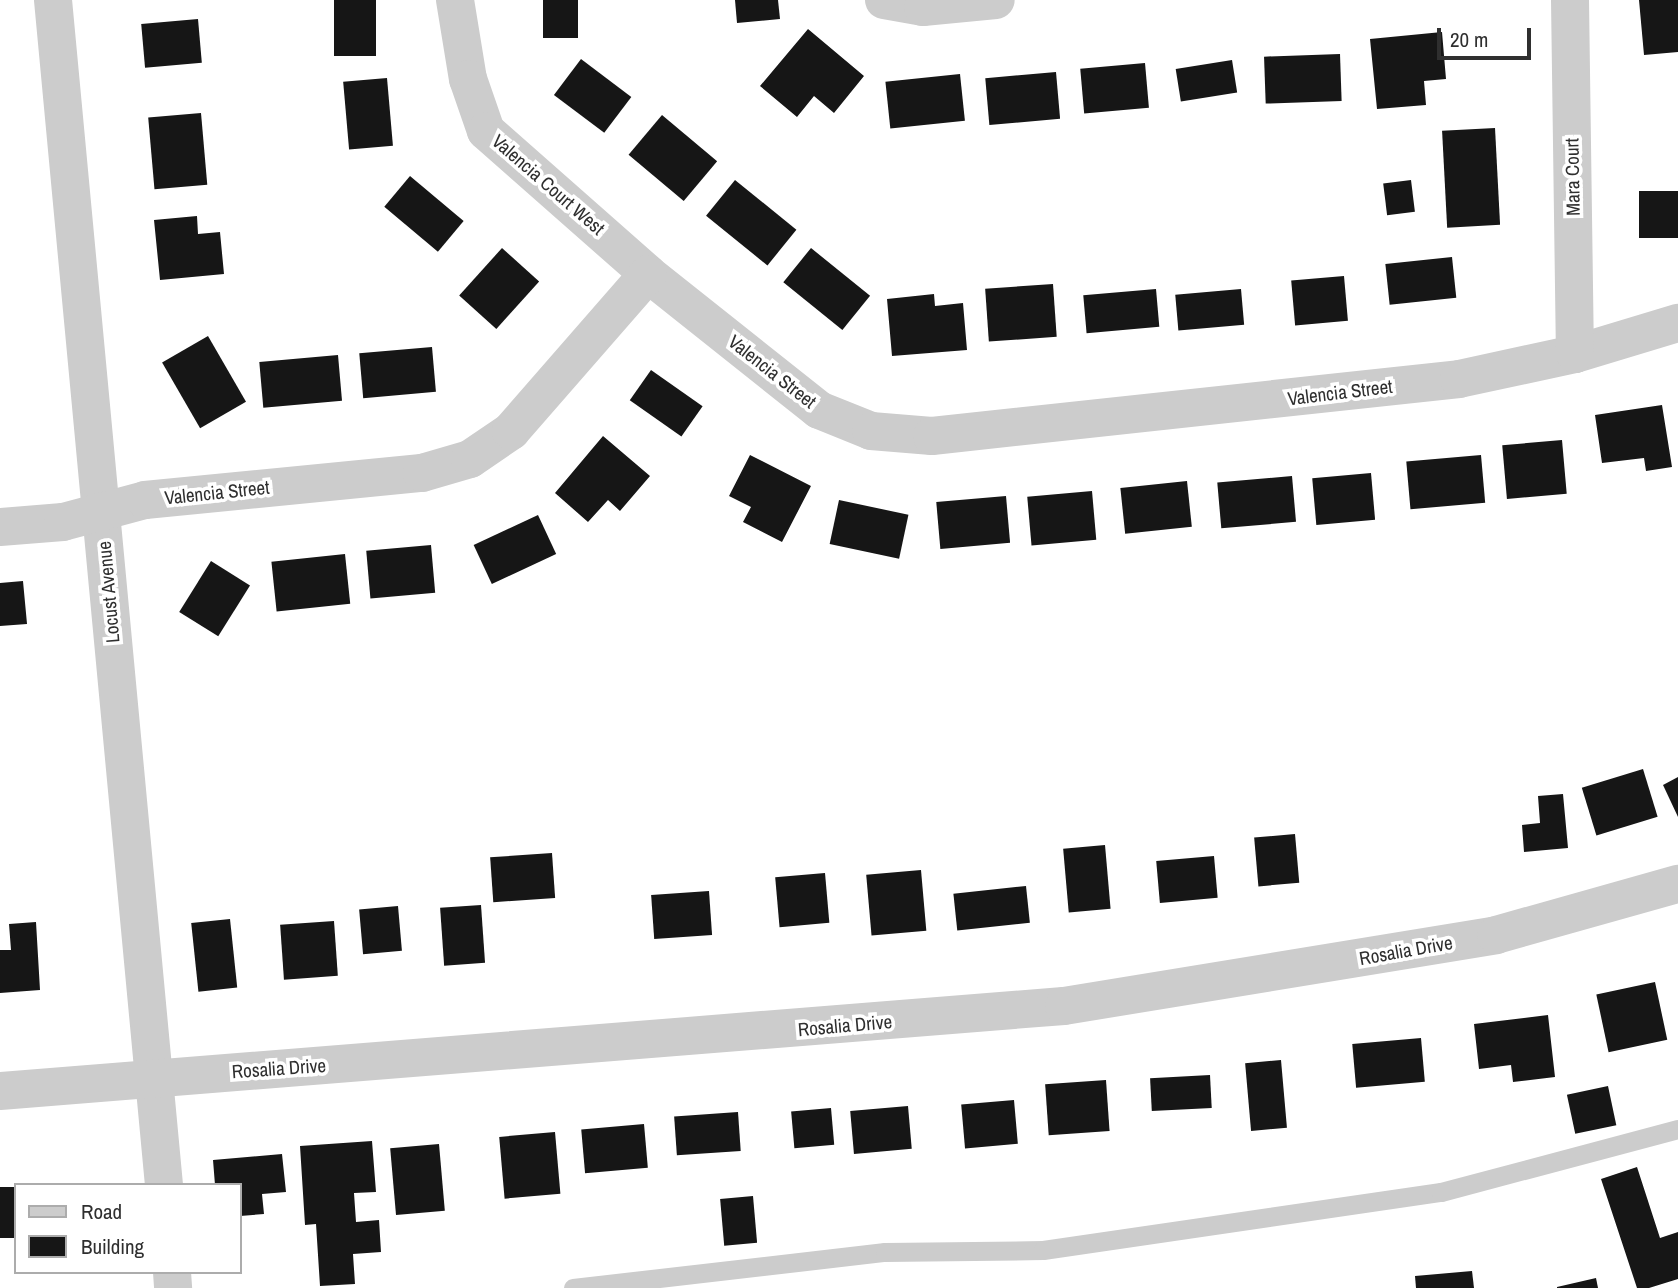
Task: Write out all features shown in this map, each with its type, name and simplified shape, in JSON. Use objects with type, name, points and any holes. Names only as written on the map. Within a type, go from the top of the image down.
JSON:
[{"type":"street","name":"Locust Avenue","points":[[53,0],[164,1183]]},
{"type":"street","name":"Valencia Court West","points":[[455,0],[468,79],[486,131],[648,274]]},
{"type":"street","points":[[884,0],[923,7],[996,0]]},
{"type":"street","name":"Mara Court","points":[[1570,0],[1576,354]]},
{"type":"street","name":"Valencia Street","points":[[0,527],[102,511],[145,500],[422,473],[470,459],[511,431],[648,274],[819,410],[883,432],[932,436],[1459,379],[1576,354],[1678,323]]},
{"type":"street","name":"Rosalia Drive","points":[[0,1091],[1064,1006],[1496,935],[1678,884]]},
{"type":"lane","points":[[573,1288],[885,1252],[1043,1250],[1441,1192],[1678,1129]]},
{"type":"building","points":[[334,0],[376,0],[376,56],[334,56]]},
{"type":"building","points":[[543,0],[578,0],[578,38],[543,38]]},
{"type":"building","points":[[735,0],[778,0],[780,19],[737,23]]},
{"type":"building","points":[[1639,0],[1678,0],[1678,52],[1644,55]]},
{"type":"building","points":[[198,19],[202,63],[145,68],[141,24]]},
{"type":"building","points":[[808,29],[864,76],[834,113],[814,96],[797,117],[760,86]]},
{"type":"building","points":[[1442,32],[1446,79],[1424,81],[1426,105],[1377,109],[1370,39]]},
{"type":"building","points":[[1340,54],[1342,101],[1266,104],[1264,57]]},
{"type":"building","points":[[581,59],[631,97],[604,133],[554,95]]},
{"type":"building","points":[[1232,60],[1237,93],[1181,102],[1176,69]]},
{"type":"building","points":[[1145,63],[1149,108],[1084,113],[1080,69]]},
{"type":"building","points":[[1056,72],[1060,119],[989,125],[985,78]]},
{"type":"building","points":[[960,74],[965,121],[890,129],[885,82]]},
{"type":"building","points":[[387,78],[393,146],[349,150],[343,82]]},
{"type":"building","points":[[201,113],[207,185],[154,189],[148,118]]},
{"type":"building","points":[[662,115],[717,161],[684,201],[629,155]]},
{"type":"building","points":[[1495,128],[1500,225],[1447,228],[1442,131]]},
{"type":"building","points":[[410,176],[464,221],[438,252],[384,207]]},
{"type":"building","points":[[735,180],[796,230],[767,265],[706,216]]},
{"type":"building","points":[[1411,180],[1415,212],[1387,215],[1383,183]]},
{"type":"building","points":[[1639,191],[1678,191],[1678,238],[1639,238]]},
{"type":"building","points":[[197,216],[198,234],[220,232],[224,274],[160,280],[154,220]]},
{"type":"building","points":[[502,248],[539,281],[496,329],[459,296]]},
{"type":"building","points":[[811,248],[870,296],[842,330],[783,282]]},
{"type":"building","points":[[1452,257],[1456,298],[1390,305],[1385,264]]},
{"type":"building","points":[[1344,276],[1348,321],[1295,325],[1291,281]]},
{"type":"building","points":[[1053,284],[1057,337],[989,342],[985,289]]},
{"type":"building","points":[[1156,289],[1159,327],[1087,333],[1083,295]]},
{"type":"building","points":[[1241,289],[1244,325],[1178,331],[1175,295]]},
{"type":"building","points":[[934,294],[935,306],[963,303],[967,350],[892,356],[887,299]]},
{"type":"building","points":[[208,336],[246,402],[200,428],[162,362]]},
{"type":"building","points":[[432,347],[436,392],[363,398],[359,353]]},
{"type":"building","points":[[338,355],[342,401],[263,408],[259,362]]},
{"type":"building","points":[[651,370],[703,406],[681,436],[630,400]]},
{"type":"building","points":[[1662,405],[1672,467],[1646,471],[1644,458],[1602,463],[1595,415]]},
{"type":"building","points":[[603,436],[650,476],[620,511],[608,500],[588,522],[555,493]]},
{"type":"building","points":[[1562,440],[1567,494],[1507,499],[1502,445]]},
{"type":"building","points":[[750,455],[811,486],[782,542],[743,522],[751,507],[729,496]]},
{"type":"building","points":[[1481,455],[1485,503],[1410,509],[1406,462]]},
{"type":"building","points":[[1371,473],[1375,520],[1316,525],[1312,478]]},
{"type":"building","points":[[1292,476],[1296,522],[1221,528],[1217,483]]},
{"type":"building","points":[[1187,481],[1192,527],[1125,534],[1120,488]]},
{"type":"building","points":[[1092,491],[1096,540],[1032,545],[1027,497]]},
{"type":"building","points":[[1006,496],[1010,543],[940,549],[936,502]]},
{"type":"building","points":[[839,500],[908,515],[899,559],[830,544]]},
{"type":"building","points":[[538,515],[556,554],[492,584],[474,545]]},
{"type":"building","points":[[431,545],[435,593],[370,598],[366,551]]},
{"type":"building","points":[[345,554],[350,604],[277,611],[271,562]]},
{"type":"building","points":[[211,561],[250,585],[218,636],[179,612]]},
{"type":"building","points":[[23,581],[27,624],[0,626],[0,583]]},
{"type":"building","points":[[1643,769],[1658,817],[1596,836],[1582,788]]},
{"type":"building","points":[[1678,777],[1678,817],[1663,785]]},
{"type":"building","points":[[1563,794],[1568,848],[1524,852],[1522,825],[1540,823],[1538,796]]},
{"type":"building","points":[[1295,834],[1299,883],[1258,886],[1254,838]]},
{"type":"building","points":[[1105,845],[1111,909],[1069,912],[1063,849]]},
{"type":"building","points":[[552,853],[555,898],[493,902],[490,857]]},
{"type":"building","points":[[1214,856],[1218,898],[1160,903],[1156,861]]},
{"type":"building","points":[[921,870],[926,931],[872,936],[866,875]]},
{"type":"building","points":[[825,873],[829,923],[780,927],[775,877]]},
{"type":"building","points":[[1026,886],[1030,923],[957,930],[953,894]]},
{"type":"building","points":[[709,891],[712,935],[654,939],[651,895]]},
{"type":"building","points":[[481,905],[485,963],[444,966],[440,908]]},
{"type":"building","points":[[398,906],[402,951],[363,954],[359,909]]},
{"type":"building","points":[[230,919],[237,988],[198,992],[191,923]]},
{"type":"building","points":[[334,921],[338,976],[284,980],[280,925]]},
{"type":"building","points":[[36,922],[40,990],[0,993],[0,950],[11,950],[9,924]]},
{"type":"building","points":[[1655,982],[1667,1040],[1609,1052],[1596,994]]},
{"type":"building","points":[[1548,1015],[1555,1077],[1513,1082],[1511,1065],[1479,1069],[1474,1024]]},
{"type":"building","points":[[1421,1038],[1425,1082],[1356,1088],[1352,1044]]},
{"type":"building","points":[[1281,1060],[1287,1128],[1251,1131],[1245,1063]]},
{"type":"building","points":[[1210,1075],[1212,1108],[1152,1111],[1150,1078]]},
{"type":"building","points":[[1106,1080],[1110,1131],[1049,1135],[1045,1084]]},
{"type":"building","points":[[1608,1086],[1616,1125],[1575,1134],[1567,1095]]},
{"type":"building","points":[[1014,1100],[1018,1144],[965,1148],[961,1105]]},
{"type":"building","points":[[908,1106],[912,1149],[854,1154],[850,1111]]},
{"type":"building","points":[[831,1108],[834,1145],[794,1148],[791,1111]]},
{"type":"building","points":[[738,1112],[741,1151],[677,1155],[674,1116]]},
{"type":"building","points":[[644,1124],[648,1168],[585,1173],[581,1129]]},
{"type":"building","points":[[555,1132],[560,1194],[505,1199],[499,1137]]},
{"type":"building","points":[[372,1141],[376,1192],[354,1193],[356,1222],[379,1220],[381,1252],[353,1254],[355,1284],[320,1286],[316,1224],[305,1225],[300,1146]]},
{"type":"building","points":[[439,1144],[445,1211],[396,1215],[390,1148]]},
{"type":"building","points":[[282,1154],[286,1192],[262,1194],[264,1214],[242,1216],[242,1183],[215,1183],[213,1160]]},
{"type":"building","points":[[1637,1167],[1660,1238],[1678,1232],[1678,1279],[1649,1288],[1637,1288],[1601,1179]]},
{"type":"building","points":[[0,1187],[14,1187],[14,1238],[0,1238]]},
{"type":"building","points":[[753,1196],[757,1243],[724,1246],[720,1199]]},
{"type":"building","points":[[1472,1271],[1474,1288],[1416,1288],[1415,1276]]},
{"type":"building","points":[[1596,1278],[1598,1288],[1557,1288],[1557,1287]]}]
